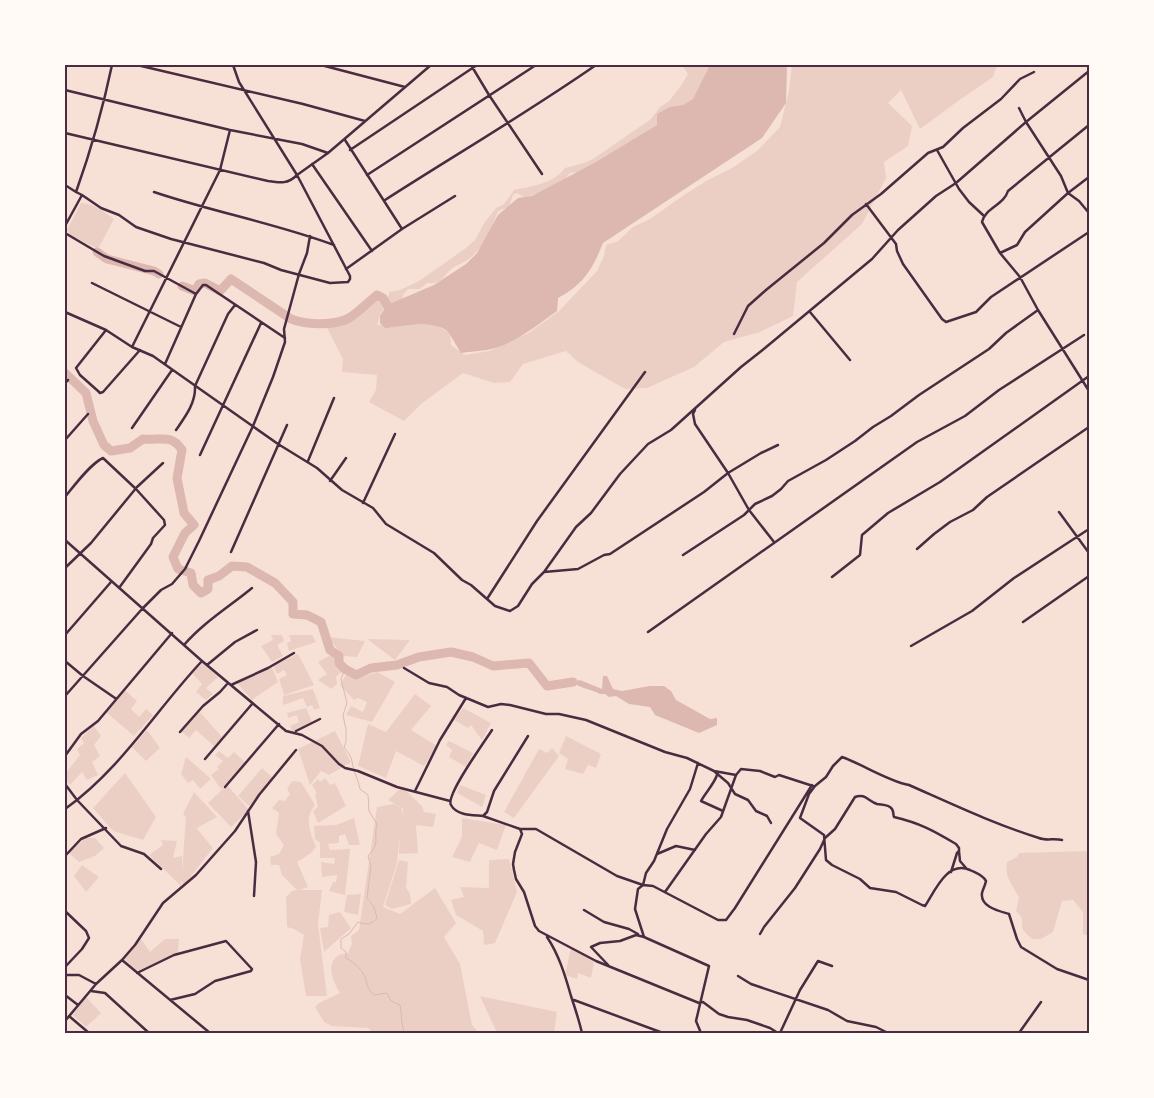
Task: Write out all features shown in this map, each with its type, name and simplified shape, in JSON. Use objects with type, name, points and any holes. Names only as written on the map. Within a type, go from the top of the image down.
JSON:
[{"type":"street","points":[[76,192],[105,100],[112,65]]},
{"type":"street","points":[[136,65],[303,104],[365,121]]},
{"type":"street","points":[[65,185],[101,208],[119,215],[136,227],[185,243],[264,263],[330,283],[344,283],[350,279],[298,175],[239,82],[233,65]]},
{"type":"street","points":[[321,65],[405,87]]},
{"type":"street","points":[[65,133],[220,170],[285,183],[344,140],[430,65]]},
{"type":"street","points":[[350,150],[472,66],[477,65]]},
{"type":"street","points":[[367,175],[536,65]]},
{"type":"street","points":[[385,200],[462,150],[508,124],[596,65]]},
{"type":"street","points":[[472,66],[489,95],[542,174]]},
{"type":"street","points":[[65,312],[106,330],[132,347],[166,364],[278,444],[308,462],[330,481],[372,508],[386,524],[434,553],[462,580],[486,599],[510,611],[514,610],[532,584],[544,572],[576,527],[591,513],[620,474],[648,444],[672,430],[741,366],[810,312],[872,259],[890,238],[936,196],[956,183],[1026,122],[1089,71]]},
{"type":"street","points":[[734,334],[748,306],[807,255],[824,243],[866,204],[881,194],[928,152],[937,150],[947,144],[1020,80],[1034,72]]},
{"type":"street","points":[[65,90],[230,130],[302,144],[328,153]]},
{"type":"street","points":[[1019,108],[1061,176],[1068,193],[1079,201],[1089,213]]},
{"type":"street","points":[[1089,125],[1008,191],[1007,197],[984,216],[982,222],[1000,253],[1020,277],[1038,310],[1089,390]]},
{"type":"street","points":[[132,347],[220,170],[230,130]]},
{"type":"street","points":[[344,140],[385,200],[402,229]]},
{"type":"street","points":[[937,150],[969,202],[984,216]]},
{"type":"street","points":[[312,164],[372,251]]},
{"type":"street","points":[[1000,253],[1017,245],[1025,232],[1068,193],[1089,177]]},
{"type":"street","points":[[154,192],[310,236],[334,245]]},
{"type":"street","points":[[65,226],[82,195]]},
{"type":"street","points":[[346,269],[402,229],[455,196]]},
{"type":"street","points":[[866,204],[896,244],[903,264],[942,320],[946,322],[976,312],[991,297],[1089,232]]},
{"type":"street","points":[[65,233],[104,256],[145,271],[154,271],[196,294]]},
{"type":"street","points":[[65,696],[142,608],[161,590],[172,584],[184,569],[199,541],[253,426],[273,377],[285,342],[284,329],[299,274],[307,253],[310,236]]},
{"type":"street","points":[[92,283],[181,327]]},
{"type":"street","points":[[166,364],[196,294],[203,285],[206,285],[285,338]]},
{"type":"street","points":[[176,430],[196,396],[195,386],[228,314],[234,305]]},
{"type":"street","points":[[683,555],[744,515],[755,504],[782,489],[788,481],[805,473],[841,450],[989,349],[1006,333],[1038,310]]},
{"type":"street","points":[[810,312],[850,360]]},
{"type":"street","points":[[200,456],[261,323]]},
{"type":"street","points":[[106,330],[76,368],[80,375],[98,392],[104,392],[140,350]]},
{"type":"street","points":[[648,632],[917,442],[966,416],[999,390],[1084,334]]},
{"type":"street","points":[[132,428],[172,370]]},
{"type":"street","points":[[486,599],[536,521],[645,372]]},
{"type":"street","points":[[832,577],[860,555],[862,535],[888,513],[940,482],[1089,376]]},
{"type":"street","points":[[65,383],[68,380]]},
{"type":"street","points":[[308,462],[334,398]]},
{"type":"street","points":[[695,408],[693,414],[695,424],[728,473],[749,510],[775,543]]},
{"type":"street","points":[[65,440],[88,414]]},
{"type":"street","points":[[231,552],[287,425]]},
{"type":"street","points":[[917,549],[950,522],[973,510],[987,497],[1089,427]]},
{"type":"street","points":[[363,503],[394,434]]},
{"type":"street","points":[[544,572],[578,569],[604,555],[610,554],[704,492],[728,473],[760,453],[778,445]]},
{"type":"street","points":[[330,481],[346,458]]},
{"type":"street","points":[[65,497],[101,459],[105,459],[164,520],[165,524],[153,538],[151,544],[119,588]]},
{"type":"street","points":[[65,568],[92,543],[136,489],[163,463]]},
{"type":"street","points":[[1059,512],[1089,553]]},
{"type":"street","points":[[911,646],[972,611],[1014,578],[1089,530]]},
{"type":"street","points":[[65,540],[202,661],[286,731],[295,732],[322,746],[345,768],[358,771],[398,787],[450,801]]},
{"type":"street","points":[[1023,622],[1089,576]]},
{"type":"street","points":[[65,635],[111,582]]},
{"type":"street","points":[[184,645],[204,624],[252,588]]},
{"type":"street","points":[[207,665],[236,642],[257,630]]},
{"type":"street","points":[[65,756],[82,734],[98,721],[115,698],[172,633]]},
{"type":"street","points":[[180,732],[202,706],[229,684],[268,668],[294,653]]},
{"type":"street","points":[[65,661],[115,698]]},
{"type":"street","points":[[65,809],[78,800],[108,772],[133,745],[184,680],[202,661]]},
{"type":"street","points":[[404,668],[429,682],[447,687],[466,698],[488,707],[501,704],[510,705],[546,714],[559,714],[586,720],[665,752],[687,758],[714,771],[736,775]]},
{"type":"street","points":[[415,791],[440,740],[466,698]]},
{"type":"street","points":[[205,759],[252,704]]},
{"type":"street","points":[[295,732],[320,719]]},
{"type":"street","points":[[225,787],[278,724]]},
{"type":"street","points":[[492,730],[470,766],[460,778],[450,801],[451,806],[461,814],[483,816],[520,828],[536,829],[617,876],[643,885],[653,886],[718,920],[726,920],[813,786],[826,777],[842,757],[866,769],[875,771],[902,784],[909,785],[1001,825],[1041,839],[1062,840]]},
{"type":"street","points":[[483,816],[488,812],[494,790],[528,736]]},
{"type":"street","points":[[65,1021],[96,984],[135,945],[163,903],[196,875],[235,831],[248,811],[296,750]]},
{"type":"street","points":[[644,937],[635,908],[638,889],[643,885],[646,873],[657,854],[667,829],[690,789],[698,764]]},
{"type":"street","points":[[665,892],[706,834],[721,817],[736,775],[741,769],[760,771],[775,777],[779,775],[813,786]]},
{"type":"street","points":[[714,771],[728,783],[735,794],[748,800],[756,811],[767,816],[771,823]]},
{"type":"street","points":[[717,775],[715,782],[708,788],[701,801],[723,811]]},
{"type":"street","points":[[65,784],[123,847],[144,854],[161,869]]},
{"type":"street","points":[[813,786],[800,818],[822,833],[825,838],[826,860],[832,865],[860,879],[870,888],[896,892],[925,906],[944,876],[961,868],[967,869],[985,879],[985,887],[982,893],[984,902],[989,907],[1009,914],[1021,947],[1057,969],[1089,980]]},
{"type":"street","points":[[760,934],[795,888],[825,838],[835,829],[855,797],[860,795],[868,797],[875,804],[888,806],[893,810],[894,817],[913,821],[927,827],[956,844],[959,848],[960,861],[967,869]]},
{"type":"street","points":[[248,811],[256,862],[254,896]]},
{"type":"street","points":[[65,856],[80,839],[106,828]]},
{"type":"street","points":[[520,828],[522,834],[515,852],[514,870],[516,879],[524,892],[535,926],[546,936],[611,968],[699,1004],[703,1002],[719,1014],[747,1020],[779,1033],[805,981],[818,961],[832,966]]},
{"type":"street","points":[[657,854],[676,846],[695,850]]},
{"type":"street","points":[[951,872],[959,852]]},
{"type":"street","points":[[584,910],[604,922],[629,929],[644,937]]},
{"type":"street","points":[[65,911],[86,931],[89,938],[78,954],[65,967]]},
{"type":"street","points":[[611,968],[591,947],[600,943],[620,942],[636,934],[709,966],[710,969],[699,1004],[696,1021],[701,1033]]},
{"type":"street","points":[[546,936],[555,951],[574,1000],[582,1033]]},
{"type":"street","points":[[137,973],[174,955],[226,941],[252,969],[246,974],[214,981],[188,997],[170,1000]]},
{"type":"street","points":[[122,960],[210,1033]]},
{"type":"street","points":[[65,975],[79,975],[96,984]]},
{"type":"street","points":[[738,976],[751,984],[828,1010],[847,1021],[876,1027],[888,1033]]},
{"type":"street","points":[[91,991],[105,993],[149,1033]]},
{"type":"street","points":[[65,995],[78,1005]]},
{"type":"street","points":[[574,1000],[663,1033]]},
{"type":"street","points":[[1019,1033],[1041,1002]]},
{"type":"street","points":[[69,1016],[88,1033]]},
{"type":"shaded area","points":[[682,65],[716,65],[696,99],[660,127],[584,171],[570,173],[562,183],[528,197],[517,193],[513,195],[509,207],[498,211],[487,237],[475,254],[449,271],[440,281],[427,283],[420,289],[408,289],[403,295],[401,305],[391,306],[389,303],[381,313],[377,325],[436,325],[450,333],[451,345],[465,355],[489,351],[530,332],[559,311],[597,271],[604,256],[606,245],[618,241],[633,227],[650,219],[684,195],[732,168],[757,151],[780,127],[789,91],[792,65],[997,65],[993,77],[920,129],[901,90],[888,103],[912,126],[908,146],[884,162],[886,178],[862,224],[797,282],[793,316],[760,332],[724,342],[694,367],[647,388],[625,389],[578,362],[566,351],[523,364],[510,382],[494,383],[463,373],[421,404],[404,421],[369,402],[376,390],[377,375],[342,372],[343,359],[326,326],[360,309],[374,299],[388,299],[389,292],[400,290],[419,281],[466,248],[475,240],[485,222],[496,208],[504,204],[514,190],[535,186],[548,181],[565,168],[593,159],[651,119],[660,107],[669,101],[688,74]]},
{"type":"shaded area","points":[[710,65],[787,65],[786,103],[762,138],[603,243],[591,269],[581,282],[558,298],[557,311],[511,342],[488,350],[461,353],[448,332],[440,327],[417,324],[385,328],[380,323],[380,316],[387,305],[434,285],[466,264],[477,253],[498,215],[518,198],[532,196],[596,162],[657,125],[657,114],[670,107],[683,105],[693,99]]},
{"type":"shaded area","points":[[81,203],[94,206],[114,219],[98,249],[70,235],[67,230]]},
{"type":"shaded area","points":[[271,635],[282,635],[284,641],[277,645],[283,656],[272,662],[261,646],[273,640]]},
{"type":"shaded area","points":[[289,635],[312,635],[316,642],[289,651],[287,643],[291,641]]},
{"type":"shaded area","points":[[328,637],[365,641],[357,657],[343,656]]},
{"type":"shaded area","points":[[367,639],[410,640],[395,660]]},
{"type":"shaded area","points":[[334,653],[344,670],[336,677],[337,684],[331,689],[318,680],[327,674],[318,662]]},
{"type":"shaded area","points":[[298,654],[314,685],[284,695],[279,679],[287,675],[284,670],[277,674],[273,665]]},
{"type":"shaded area","points":[[203,663],[218,677],[206,688],[213,694],[206,700],[196,692],[202,684],[192,673]]},
{"type":"shaded area","points":[[272,667],[278,682],[252,700],[237,683]]},
{"type":"shaded area","points":[[348,671],[360,678],[377,672],[395,682],[372,722],[346,715],[351,706],[363,712],[367,702],[358,698],[354,700],[340,685]]},
{"type":"shaded area","points":[[603,676],[607,676],[613,689],[622,691],[650,686],[664,686],[671,691],[676,700],[710,719],[717,718],[717,725],[699,733],[655,715],[650,707],[629,704],[616,696],[609,697],[605,694],[583,688],[573,682],[580,680],[602,689]]},
{"type":"shaded area","points":[[313,689],[320,708],[314,710],[312,705],[307,707],[303,698],[283,705],[283,696]]},
{"type":"shaded area","points":[[125,690],[137,701],[131,709],[139,717],[146,709],[153,715],[134,736],[106,712]]},
{"type":"shaded area","points":[[415,694],[431,706],[411,730],[437,746],[424,766],[396,751],[386,778],[358,766],[368,724],[386,732]]},
{"type":"shaded area","points":[[306,708],[312,722],[293,733],[290,726],[299,722],[297,715],[288,718],[287,713]]},
{"type":"shaded area","points":[[463,708],[491,723],[482,740],[471,725],[468,728],[454,720]]},
{"type":"shaded area","points":[[198,710],[222,737],[214,746],[196,730],[189,738],[181,731]]},
{"type":"shaded area","points":[[94,726],[101,736],[94,745],[100,756],[92,762],[98,775],[87,780],[82,772],[70,785],[65,780],[65,774],[80,755],[77,749],[84,743],[81,738]]},
{"type":"shaded area","points":[[147,730],[160,748],[146,761],[132,747]]},
{"type":"shaded area","points":[[335,731],[351,762],[329,775],[321,771],[310,785],[298,749]]},
{"type":"shaded area","points":[[566,736],[601,754],[596,768],[588,765],[583,774],[565,769],[568,759],[559,753]]},
{"type":"shaded area","points":[[449,741],[473,753],[466,767],[449,757],[452,750],[446,745]]},
{"type":"shaded area","points":[[552,748],[559,756],[514,818],[504,812],[539,749],[547,753]]},
{"type":"shaded area","points":[[219,751],[228,758],[234,752],[245,762],[221,789],[211,775],[219,769],[217,767],[223,761],[215,755]]},
{"type":"shaded area","points":[[186,757],[211,779],[200,789],[193,780],[188,783],[181,774]]},
{"type":"shaded area","points":[[262,768],[273,778],[249,806],[238,796]]},
{"type":"shaded area","points":[[125,773],[156,817],[143,840],[113,831],[93,808]]},
{"type":"shaded area","points":[[325,778],[330,785],[335,783],[346,806],[318,823],[313,811],[318,807],[315,794],[317,793],[312,785],[318,779],[320,782]]},
{"type":"shaded area","points":[[292,781],[301,782],[315,805],[310,815],[309,826],[316,847],[311,853],[297,862],[308,887],[299,890],[322,890],[318,924],[327,996],[306,996],[300,959],[304,935],[287,927],[286,897],[292,891],[297,890],[282,875],[279,865],[271,865],[270,857],[279,854],[284,845],[276,834],[279,813],[272,808],[279,800],[285,801],[290,794],[287,789]]},
{"type":"shaded area","points":[[227,785],[249,810],[231,827],[208,803]]},
{"type":"shaded area","points":[[460,785],[486,795],[482,807],[457,793]]},
{"type":"shaded area","points":[[402,787],[422,806],[424,812],[436,814],[433,827],[416,825],[418,853],[399,854],[400,835],[397,863],[383,907],[400,914],[435,888],[456,923],[444,937],[460,964],[472,1025],[479,1033],[373,1033],[368,1028],[332,1026],[324,1022],[315,1007],[319,1003],[340,993],[336,987],[331,968],[335,958],[348,953],[352,944],[351,936],[359,930],[377,807],[394,804],[401,808],[403,815],[403,809],[388,800]]},
{"type":"shaded area","points":[[194,792],[217,817],[197,828],[194,825],[213,848],[184,885],[181,881],[181,886],[149,855],[163,845],[161,840],[177,841],[173,858],[182,856],[182,872],[186,817],[183,814]]},
{"type":"shaded area","points":[[354,818],[360,845],[349,845],[345,834],[339,836],[339,843],[328,844],[330,850],[350,849],[345,895],[329,891],[333,882],[336,882],[337,875],[322,877],[321,862],[334,864],[335,858],[320,858],[320,843],[315,839],[314,826],[336,825]]},
{"type":"shaded area","points":[[462,818],[506,825],[497,850],[479,843],[470,862],[452,857],[462,837]]},
{"type":"shaded area","points":[[85,838],[95,838],[104,848],[95,856],[79,862],[69,853]]},
{"type":"shaded area","points":[[1086,851],[1089,856],[1089,936],[1083,934],[1083,912],[1073,900],[1062,901],[1053,932],[1041,939],[1032,939],[1023,930],[1022,918],[1016,911],[1019,898],[1008,877],[1007,862],[1017,857],[1019,853]]},
{"type":"shaded area","points":[[509,859],[517,892],[495,943],[484,945],[483,931],[456,915],[451,900],[464,897],[460,887],[489,888],[489,860]]},
{"type":"shaded area","points":[[399,860],[408,862],[406,888],[410,893],[411,904],[392,909],[385,905]]},
{"type":"shaded area","points":[[82,865],[99,877],[86,892],[74,876]]},
{"type":"shaded area","points":[[361,894],[358,915],[344,912],[347,895]]},
{"type":"shaded area","points":[[340,912],[351,928],[324,952],[320,928],[328,927],[329,915]]},
{"type":"shaded area","points":[[141,939],[150,952],[165,939],[179,939],[178,953],[138,971],[124,959]]},
{"type":"shaded area","points":[[571,948],[594,962],[591,978],[578,973],[577,979],[565,975]]},
{"type":"shaded area","points":[[480,996],[557,1012],[554,1033],[497,1033]]},
{"type":"shaded area","points":[[86,997],[101,1013],[86,1027],[73,1015]]},
{"type":"waterway","points":[[97,252],[107,259],[159,274]]},
{"type":"waterway","points":[[182,286],[195,291],[199,284],[205,283],[220,291],[231,279],[291,319],[312,323],[343,321],[356,313],[377,295],[383,298],[387,305]]},
{"type":"waterway","points":[[65,373],[86,393],[93,421],[104,445],[111,451],[130,448],[143,439],[174,441],[182,450],[177,478],[184,513],[194,525],[185,533],[173,557],[178,569],[191,573],[193,585],[201,593],[208,589],[208,580],[219,576],[232,566],[247,567],[275,583],[293,602],[293,614],[307,615],[321,622],[330,650],[339,656],[339,663],[345,669],[356,675],[371,668],[397,665],[419,657],[451,652],[473,657],[493,666],[529,663],[547,686],[573,682]]},
{"type":"waterway","points":[[345,669],[341,679],[347,703],[343,715],[346,730],[344,747],[351,758],[360,789],[368,795],[369,811],[377,824],[376,844],[368,856],[371,866],[367,898],[374,907],[377,918],[368,924],[358,922],[349,934],[341,939],[341,948],[346,952],[346,958],[361,970],[368,988],[374,995],[387,993],[391,1001],[400,1005],[404,1033]]}]
